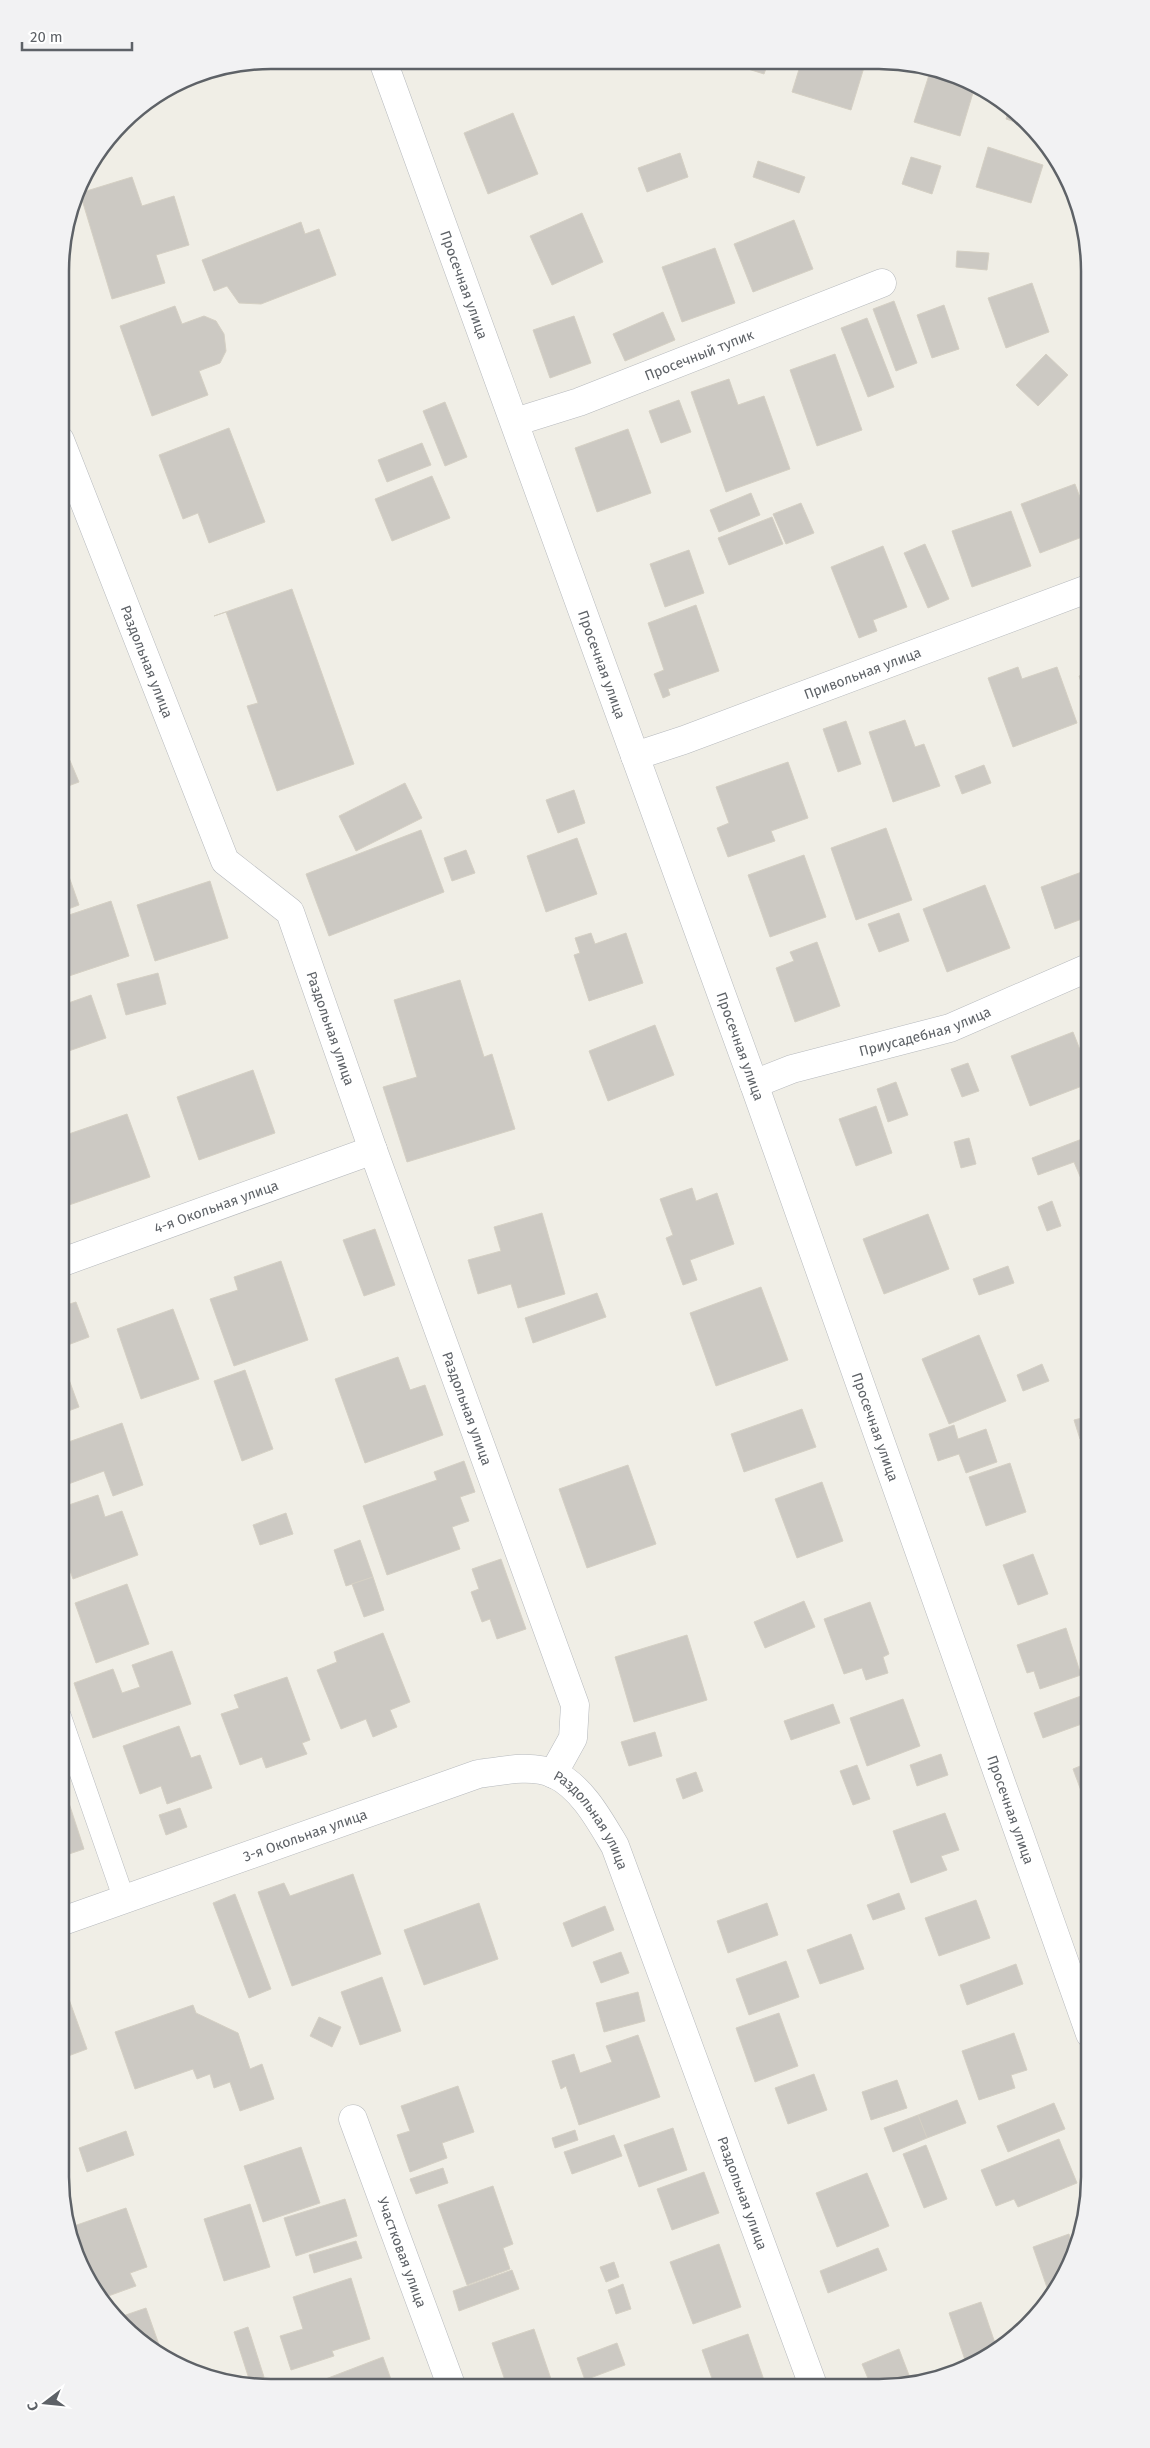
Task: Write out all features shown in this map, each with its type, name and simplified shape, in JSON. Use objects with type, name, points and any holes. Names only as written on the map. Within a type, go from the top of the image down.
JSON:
[{"type":"street","name":"Просечная улица","points":[[386,69],[754,1084],[1081,2009]]},
{"type":"street","name":"Просечный тупик","points":[[515,422],[579,402],[882,283]]},
{"type":"street","name":"Раздольная улица","points":[[69,463],[224,861],[290,912],[373,1150],[575,1705],[573,1738],[553,1774],[573,1788],[595,1813],[615,1846],[811,2379]]},
{"type":"street","name":"Привольная улица","points":[[635,756],[684,740],[1081,591]]},
{"type":"street","name":"Приусадебная улица","points":[[754,1084],[792,1068],[950,1028],[1081,971]]},
{"type":"street","name":"4-я Окольная улица","points":[[69,1260],[373,1150]]},
{"type":"street","name":"3-я Окольная улица","points":[[69,1919],[478,1774],[522,1768],[553,1774]]},
{"type":"street","name":"Участковая улица","points":[[353,2119],[449,2379]]},
{"type":"lane","points":[[69,1741],[124,1899]]},
{"type":"building","points":[[748,69],[766,69],[764,74]]},
{"type":"building","points":[[799,69],[863,69],[851,110],[792,92]]},
{"type":"building","points":[[929,76],[944,79],[973,93],[960,136],[914,122]]},
{"type":"building","points":[[513,113],[538,174],[488,194],[464,133]]},
{"type":"building","points":[[1007,115],[1016,122],[1006,119]]},
{"type":"building","points":[[988,147],[1043,165],[1031,203],[976,187]]},
{"type":"building","points":[[680,153],[688,177],[647,192],[638,168]]},
{"type":"building","points":[[911,157],[941,166],[932,194],[902,184]]},
{"type":"building","points":[[758,161],[805,177],[799,193],[753,177]]},
{"type":"building","points":[[132,177],[142,206],[174,196],[189,245],[156,255],[165,283],[112,299],[82,199],[85,191]]},
{"type":"building","points":[[582,213],[603,262],[552,285],[530,236]]},
{"type":"building","points":[[794,220],[813,269],[753,292],[734,244]]},
{"type":"building","points":[[301,222],[305,234],[319,229],[336,275],[261,304],[239,303],[227,286],[214,291],[202,260]]},
{"type":"building","points":[[715,248],[735,303],[682,322],[662,267]]},
{"type":"building","points":[[957,251],[989,253],[987,270],[956,267]]},
{"type":"building","points":[[1032,283],[1049,332],[1006,348],[988,298]]},
{"type":"building","points":[[894,301],[917,363],[896,371],[873,309]]},
{"type":"building","points":[[944,305],[959,349],[932,358],[917,315]]},
{"type":"building","points":[[175,306],[182,324],[204,316],[216,321],[224,334],[226,351],[220,363],[199,371],[208,395],[152,416],[120,326]]},
{"type":"building","points":[[663,312],[675,340],[625,361],[613,334]]},
{"type":"building","points":[[574,316],[591,363],[550,378],[533,330]]},
{"type":"building","points":[[867,318],[894,387],[868,397],[841,328]]},
{"type":"building","points":[[835,354],[862,430],[817,446],[790,370]]},
{"type":"building","points":[[1046,354],[1068,375],[1038,406],[1016,385]]},
{"type":"building","points":[[729,379],[738,405],[764,396],[790,469],[726,492],[691,392]]},
{"type":"building","points":[[679,400],[691,432],[661,443],[649,411]]},
{"type":"building","points":[[445,402],[467,457],[445,466],[423,411]]},
{"type":"building","points":[[229,428],[265,522],[209,543],[198,513],[183,519],[159,455]]},
{"type":"building","points":[[628,429],[651,493],[597,512],[575,448]]},
{"type":"building","points":[[422,443],[431,465],[387,482],[378,460]]},
{"type":"building","points":[[432,476],[450,518],[392,541],[375,499]]},
{"type":"building","points":[[1075,484],[1081,500],[1081,537],[1040,553],[1021,504]]},
{"type":"building","points":[[751,493],[760,515],[719,532],[710,510]]},
{"type":"building","points":[[801,503],[814,533],[786,544],[773,514]]},
{"type":"building","points":[[1011,511],[1031,566],[972,587],[952,531]]},
{"type":"building","points":[[772,517],[783,544],[729,565],[718,538]]},
{"type":"building","points":[[925,544],[949,599],[928,608],[904,553]]},
{"type":"building","points":[[883,546],[907,607],[873,620],[877,631],[859,638],[831,567]]},
{"type":"building","points":[[689,550],[704,593],[665,607],[650,564]]},
{"type":"building","points":[[292,589],[354,764],[277,791],[247,706],[258,703],[226,612],[214,616]]},
{"type":"building","points":[[696,605],[719,671],[668,689],[670,695],[663,698],[654,674],[664,670],[648,623]]},
{"type":"building","points":[[1018,667],[1022,679],[1057,667],[1077,723],[1013,747],[988,678]]},
{"type":"building","points":[[905,720],[915,747],[924,744],[940,786],[893,802],[869,732]]},
{"type":"building","points":[[846,721],[861,764],[838,772],[823,729]]},
{"type":"building","points":[[69,758],[79,782],[69,786]]},
{"type":"building","points":[[788,762],[808,818],[771,831],[775,841],[728,857],[717,828],[729,823],[716,787]]},
{"type":"building","points":[[984,765],[991,783],[962,794],[955,776]]},
{"type":"building","points":[[405,783],[422,818],[356,851],[339,816]]},
{"type":"building","points":[[574,790],[585,823],[558,833],[546,800]]},
{"type":"building","points":[[886,828],[912,900],[856,920],[831,848]]},
{"type":"building","points":[[421,830],[444,892],[329,936],[306,874]]},
{"type":"building","points":[[577,838],[597,894],[546,912],[527,856]]},
{"type":"building","points":[[466,850],[475,873],[452,881],[444,858]]},
{"type":"building","points":[[804,855],[826,917],[770,937],[748,875]]},
{"type":"building","points":[[1081,872],[1081,919],[1055,929],[1041,887]]},
{"type":"building","points":[[69,877],[79,905],[69,909]]},
{"type":"building","points":[[210,881],[228,938],[155,961],[137,905]]},
{"type":"building","points":[[985,885],[1010,948],[947,972],[923,909]]},
{"type":"building","points":[[111,901],[129,956],[69,976],[69,915]]},
{"type":"building","points":[[899,913],[909,941],[879,952],[868,924]]},
{"type":"building","points":[[591,933],[595,944],[626,933],[643,983],[589,1001],[574,955],[580,953],[575,938]]},
{"type":"building","points":[[817,942],[840,1006],[795,1022],[776,968],[794,961],[790,952]]},
{"type":"building","points":[[158,973],[166,1004],[126,1015],[117,984]]},
{"type":"building","points":[[460,980],[484,1057],[492,1054],[515,1129],[407,1162],[383,1087],[417,1077],[394,1000]]},
{"type":"building","points":[[91,995],[106,1038],[69,1051],[69,1003]]},
{"type":"building","points":[[655,1025],[674,1075],[608,1101],[589,1051]]},
{"type":"building","points":[[1073,1032],[1081,1052],[1081,1086],[1030,1106],[1011,1056]]},
{"type":"building","points":[[968,1063],[979,1091],[962,1097],[951,1069]]},
{"type":"building","points":[[253,1070],[275,1133],[199,1160],[177,1097]]},
{"type":"building","points":[[896,1082],[908,1115],[888,1122],[877,1089]]},
{"type":"building","points":[[876,1106],[892,1153],[856,1166],[839,1119]]},
{"type":"building","points":[[127,1114],[150,1177],[69,1205],[69,1134]]},
{"type":"building","points":[[969,1138],[976,1164],[961,1168],[954,1142]]},
{"type":"building","points":[[1081,1139],[1081,1179],[1074,1162],[1038,1175],[1032,1158]]},
{"type":"building","points":[[692,1188],[696,1201],[717,1193],[734,1244],[690,1260],[697,1280],[683,1285],[666,1238],[673,1235],[660,1199]]},
{"type":"building","points":[[1052,1201],[1061,1226],[1047,1231],[1038,1207]]},
{"type":"building","points":[[542,1213],[565,1294],[518,1308],[511,1284],[478,1294],[468,1260],[501,1251],[494,1227]]},
{"type":"building","points":[[928,1214],[949,1269],[884,1294],[863,1239]]},
{"type":"building","points":[[375,1229],[395,1285],[364,1296],[343,1240]]},
{"type":"building","points":[[281,1261],[308,1340],[234,1366],[210,1299],[238,1290],[234,1277]]},
{"type":"building","points":[[1008,1266],[1014,1283],[979,1295],[973,1279]]},
{"type":"building","points":[[761,1287],[788,1360],[716,1386],[690,1313]]},
{"type":"building","points":[[597,1293],[606,1317],[533,1343],[525,1318]]},
{"type":"building","points":[[76,1302],[89,1337],[69,1344],[69,1304]]},
{"type":"building","points":[[173,1309],[199,1379],[141,1399],[117,1329]]},
{"type":"building","points":[[979,1335],[1006,1401],[949,1424],[922,1359]]},
{"type":"building","points":[[398,1357],[410,1390],[425,1385],[443,1435],[365,1463],[335,1379]]},
{"type":"building","points":[[1042,1364],[1049,1381],[1023,1391],[1017,1375]]},
{"type":"building","points":[[245,1370],[273,1449],[242,1461],[214,1381]]},
{"type":"building","points":[[69,1380],[79,1407],[69,1411]]},
{"type":"building","points":[[802,1409],[816,1447],[744,1472],[731,1434]]},
{"type":"building","points":[[1081,1418],[1080,1439],[1074,1420]]},
{"type":"building","points":[[122,1423],[143,1485],[113,1496],[104,1471],[69,1484],[69,1442]]},
{"type":"building","points":[[954,1425],[958,1439],[986,1429],[997,1462],[966,1473],[959,1454],[938,1461],[929,1434]]},
{"type":"building","points":[[464,1461],[475,1492],[460,1497],[469,1521],[452,1527],[460,1549],[387,1575],[363,1506],[437,1480],[434,1472]]},
{"type":"building","points":[[1010,1463],[1026,1512],[986,1526],[969,1477]]},
{"type":"building","points":[[628,1465],[656,1544],[587,1568],[559,1489]]},
{"type":"building","points":[[822,1482],[843,1541],[797,1558],[775,1499]]},
{"type":"building","points":[[98,1495],[105,1517],[122,1511],[138,1555],[73,1579],[69,1568],[69,1505]]},
{"type":"building","points":[[286,1513],[293,1534],[260,1545],[253,1525]]},
{"type":"building","points":[[360,1540],[373,1577],[346,1586],[334,1550]]},
{"type":"building","points":[[1033,1554],[1048,1594],[1018,1605],[1003,1565]]},
{"type":"building","points":[[501,1559],[526,1629],[497,1639],[490,1619],[482,1622],[471,1592],[479,1589],[472,1569]]},
{"type":"building","points":[[373,1577],[384,1610],[364,1617],[352,1584]]},
{"type":"building","points":[[127,1584],[149,1644],[96,1663],[75,1603]]},
{"type":"building","points":[[804,1601],[815,1627],[765,1648],[754,1622]]},
{"type":"building","points":[[870,1602],[889,1654],[883,1657],[888,1673],[866,1680],[862,1668],[844,1674],[824,1619]]},
{"type":"building","points":[[1066,1628],[1081,1675],[1040,1689],[1034,1671],[1027,1673],[1017,1645]]},
{"type":"building","points":[[383,1633],[410,1702],[390,1710],[397,1727],[373,1737],[366,1719],[341,1729],[317,1670],[337,1662],[334,1652]]},
{"type":"building","points":[[687,1635],[707,1700],[634,1722],[615,1657]]},
{"type":"building","points":[[172,1651],[191,1704],[93,1738],[74,1683],[113,1669],[122,1693],[140,1687],[132,1665]]},
{"type":"building","points":[[287,1677],[310,1740],[302,1743],[307,1754],[266,1768],[262,1757],[240,1765],[221,1714],[239,1708],[234,1695]]},
{"type":"building","points":[[1081,1696],[1081,1724],[1043,1738],[1034,1713]]},
{"type":"building","points":[[903,1699],[920,1746],[867,1766],[850,1718]]},
{"type":"building","points":[[833,1704],[840,1723],[791,1740],[784,1721]]},
{"type":"building","points":[[179,1726],[191,1758],[200,1755],[212,1788],[167,1804],[161,1786],[140,1794],[123,1746]]},
{"type":"building","points":[[655,1732],[662,1756],[629,1766],[621,1742]]},
{"type":"building","points":[[941,1754],[948,1775],[917,1786],[910,1765]]},
{"type":"building","points":[[857,1765],[870,1799],[853,1805],[840,1771]]},
{"type":"building","points":[[1081,1766],[1081,1791],[1073,1769]]},
{"type":"building","points":[[696,1772],[703,1791],[683,1799],[676,1779]]},
{"type":"building","points":[[69,1803],[84,1849],[69,1854]]},
{"type":"building","points":[[180,1808],[187,1827],[166,1835],[159,1815]]},
{"type":"building","points":[[945,1813],[959,1850],[941,1856],[947,1870],[911,1883],[893,1831]]},
{"type":"building","points":[[353,1874],[381,1954],[292,1986],[258,1892],[284,1883],[290,1896]]},
{"type":"building","points":[[899,1893],[905,1909],[873,1920],[867,1905]]},
{"type":"building","points":[[235,1894],[271,1989],[249,1998],[213,1903]]},
{"type":"building","points":[[976,1900],[990,1938],[939,1956],[925,1918]]},
{"type":"building","points":[[479,1903],[498,1959],[424,1985],[404,1930]]},
{"type":"building","points":[[767,1903],[778,1935],[728,1953],[717,1921]]},
{"type":"building","points":[[605,1906],[614,1930],[572,1947],[563,1923]]},
{"type":"building","points":[[851,1934],[864,1969],[820,1984],[807,1950]]},
{"type":"building","points":[[621,1952],[629,1973],[601,1983],[593,1962]]},
{"type":"building","points":[[786,1961],[799,1997],[749,2015],[736,1979]]},
{"type":"building","points":[[1016,1964],[1023,1984],[967,2005],[960,1985]]},
{"type":"building","points":[[382,1977],[401,2031],[360,2045],[341,1992]]},
{"type":"building","points":[[638,1992],[645,2021],[604,2032],[596,2003]]},
{"type":"building","points":[[69,1999],[87,2049],[69,2056]]},
{"type":"building","points":[[193,2005],[196,2013],[238,2033],[250,2069],[262,2064],[274,2099],[240,2111],[230,2082],[214,2088],[210,2074],[197,2079],[193,2069],[135,2089],[115,2032]]},
{"type":"building","points":[[779,2013],[798,2066],[755,2082],[736,2028]]},
{"type":"building","points":[[319,2017],[341,2027],[332,2047],[310,2036]]},
{"type":"building","points":[[1014,2033],[1027,2070],[1011,2075],[1015,2088],[979,2100],[962,2051]]},
{"type":"building","points":[[638,2035],[660,2097],[579,2125],[566,2086],[561,2089],[552,2061],[574,2054],[580,2073],[612,2062],[606,2046]]},
{"type":"building","points":[[814,2074],[827,2110],[788,2124],[775,2088]]},
{"type":"building","points":[[897,2080],[907,2108],[871,2120],[862,2092]]},
{"type":"building","points":[[458,2086],[474,2132],[442,2143],[447,2158],[410,2172],[397,2135],[410,2131],[401,2106]]},
{"type":"building","points":[[957,2100],[966,2123],[927,2138],[918,2115]]},
{"type":"building","points":[[1054,2103],[1065,2129],[1008,2152],[997,2126]]},
{"type":"building","points":[[918,2115],[927,2138],[893,2152],[884,2128]]},
{"type":"building","points":[[673,2128],[687,2170],[639,2187],[624,2145]]},
{"type":"building","points":[[575,2130],[578,2140],[555,2148],[552,2138]]},
{"type":"building","points":[[126,2131],[134,2155],[87,2172],[79,2148]]},
{"type":"building","points":[[614,2135],[622,2156],[572,2174],[564,2152]]},
{"type":"building","points":[[1059,2139],[1077,2183],[1018,2207],[1014,2199],[996,2206],[981,2170]]},
{"type":"building","points":[[926,2145],[947,2199],[924,2208],[903,2154]]},
{"type":"building","points":[[301,2147],[320,2203],[263,2222],[244,2166]]},
{"type":"building","points":[[443,2168],[448,2183],[416,2194],[410,2179]]},
{"type":"building","points":[[704,2172],[719,2213],[672,2230],[657,2189]]},
{"type":"building","points":[[867,2173],[889,2226],[837,2247],[816,2193]]},
{"type":"building","points":[[493,2186],[513,2244],[503,2248],[510,2269],[467,2285],[438,2205]]},
{"type":"building","points":[[345,2199],[357,2236],[296,2256],[284,2218]]},
{"type":"building","points":[[250,2204],[270,2267],[224,2281],[204,2219]]},
{"type":"building","points":[[126,2208],[147,2267],[130,2273],[136,2286],[108,2296],[96,2278],[84,2254],[75,2226]]},
{"type":"building","points":[[1069,2234],[1071,2242],[1047,2288],[1033,2247]]},
{"type":"building","points":[[356,2241],[362,2258],[314,2273],[309,2255]]},
{"type":"building","points":[[719,2244],[741,2307],[693,2324],[670,2262]]},
{"type":"building","points":[[878,2248],[887,2270],[828,2293],[820,2271]]},
{"type":"building","points":[[614,2262],[619,2277],[606,2282],[600,2267]]},
{"type":"building","points":[[512,2270],[519,2289],[459,2311],[453,2291]]},
{"type":"building","points":[[351,2278],[370,2339],[332,2351],[334,2356],[291,2370],[280,2336],[303,2329],[293,2297]]},
{"type":"building","points":[[623,2284],[631,2309],[616,2314],[608,2290]]},
{"type":"building","points":[[981,2302],[995,2342],[965,2360],[949,2313]]},
{"type":"building","points":[[146,2308],[159,2345],[138,2329],[124,2316]]},
{"type":"building","points":[[248,2327],[264,2377],[258,2379],[249,2378],[234,2332]]},
{"type":"building","points":[[534,2329],[551,2379],[505,2379],[492,2343]]},
{"type":"building","points":[[748,2334],[764,2379],[712,2379],[702,2350]]},
{"type":"building","points":[[617,2343],[625,2365],[585,2379],[577,2358]]},
{"type":"building","points":[[899,2349],[910,2377],[868,2379],[862,2364]]},
{"type":"building","points":[[383,2357],[391,2379],[326,2379]]}]
